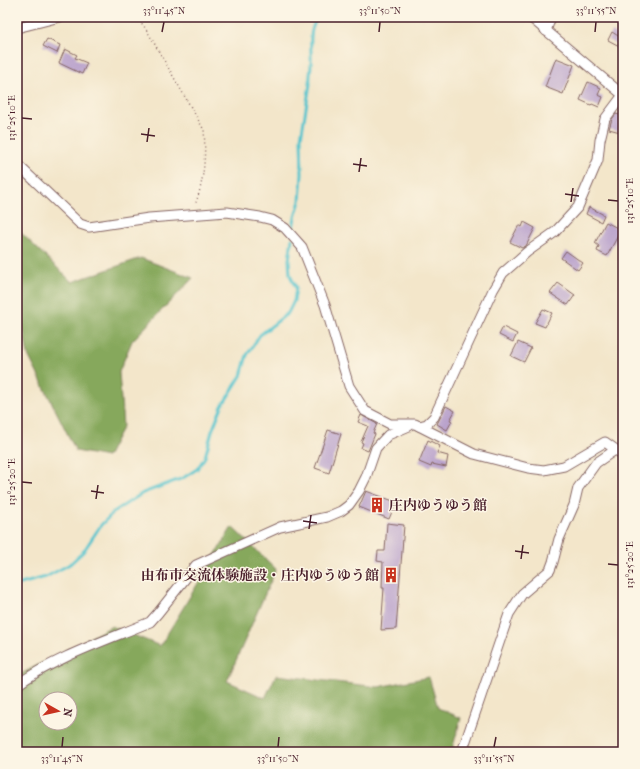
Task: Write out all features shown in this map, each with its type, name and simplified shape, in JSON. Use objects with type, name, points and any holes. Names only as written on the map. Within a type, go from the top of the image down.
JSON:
[{"type":"street","points":[[17,28],[60,17]]},
{"type":"street","points":[[17,164],[80,224],[89,228],[149,218],[192,213],[227,212],[260,216],[272,220],[285,228],[302,247],[325,305],[350,386],[365,411],[390,424],[427,424],[434,417],[493,290],[503,273],[527,252],[555,232],[578,207],[598,160],[600,140],[606,119],[623,95],[530,17]]},
{"type":"street","points":[[546,31],[551,17]]},
{"type":"street","points":[[17,686],[31,675],[68,657],[150,622],[196,565],[280,527],[327,517],[341,511],[349,505],[359,491],[366,477],[376,448],[388,435],[417,425],[474,454],[528,468],[544,470],[564,466],[605,442],[623,455]]},
{"type":"street","points":[[462,752],[510,614],[522,594],[550,570],[559,539],[574,505],[578,488],[596,463],[615,450]]},
{"type":"path","points":[[137,17],[146,29],[204,130],[206,150],[200,193],[192,213]]},
{"type":"green space","points":[[17,229],[72,282],[141,258],[193,278],[132,341],[119,372],[123,426],[107,457],[76,451],[28,355],[17,293]]},
{"type":"green space","points":[[232,527],[276,569],[227,681],[265,698],[276,675],[378,687],[429,677],[438,708],[461,718],[452,750],[450,752],[17,752],[17,676],[112,626],[160,646]]},
{"type":"building","points":[[612,32],[623,39],[623,48],[608,40]]},
{"type":"building","points":[[47,39],[60,45],[57,53],[43,46]]},
{"type":"building","points":[[65,49],[77,55],[75,58],[87,63],[82,74],[59,63]]},
{"type":"building","points":[[556,58],[574,65],[563,94],[545,87]]},
{"type":"building","points":[[588,82],[601,88],[598,95],[603,97],[599,107],[580,100]]},
{"type":"building","points":[[616,114],[623,116],[623,124],[620,132],[609,129],[612,119]]},
{"type":"building","points":[[589,207],[604,215],[601,222],[586,214]]},
{"type":"building","points":[[524,222],[535,228],[526,246],[522,248],[510,242],[519,225],[522,227]]},
{"type":"building","points":[[606,222],[621,230],[607,256],[597,251],[599,246],[595,243]]},
{"type":"building","points":[[566,251],[583,263],[578,270],[561,258]]},
{"type":"building","points":[[558,283],[575,295],[568,305],[550,293]]},
{"type":"building","points":[[543,309],[552,313],[545,327],[535,323]]},
{"type":"building","points":[[503,327],[517,334],[513,342],[499,335]]},
{"type":"building","points":[[518,342],[531,348],[524,362],[511,356]]},
{"type":"building","points":[[446,406],[455,411],[447,430],[437,424]]},
{"type":"building","points":[[361,415],[377,424],[373,433],[375,434],[368,451],[361,448],[363,443],[361,442],[368,426],[358,422]]},
{"type":"building","points":[[328,430],[341,434],[329,473],[315,468]]},
{"type":"building","points":[[428,440],[440,446],[437,453],[448,456],[446,467],[432,464],[431,467],[419,462]]},
{"type":"building","name":"庄内ゆうゆう館","points":[[366,491],[396,502],[389,519],[359,507]]},
{"type":"building","name":"由布市交流体験施設・庄内ゆうゆう館","points":[[387,523],[404,525],[396,629],[381,630],[384,588],[382,588],[383,562],[377,561],[378,551],[385,551]]},
{"type":"waterway","points":[[292,233],[300,201],[302,174],[301,138],[310,84],[311,34],[318,17]]},
{"type":"waterway","points":[[17,585],[46,577],[70,564],[83,552],[101,525],[115,511],[143,493],[183,478],[197,469],[205,457],[212,431],[222,406],[241,376],[247,355],[260,335],[288,313],[294,301],[296,288],[290,275],[289,260],[292,239]]},
{"type":"place","name":"庄内ゆうゆう館","points":[[377,505]]},
{"type":"place","name":"由布市交流体験施設・庄内ゆうゆう館","points":[[391,575]]}]
